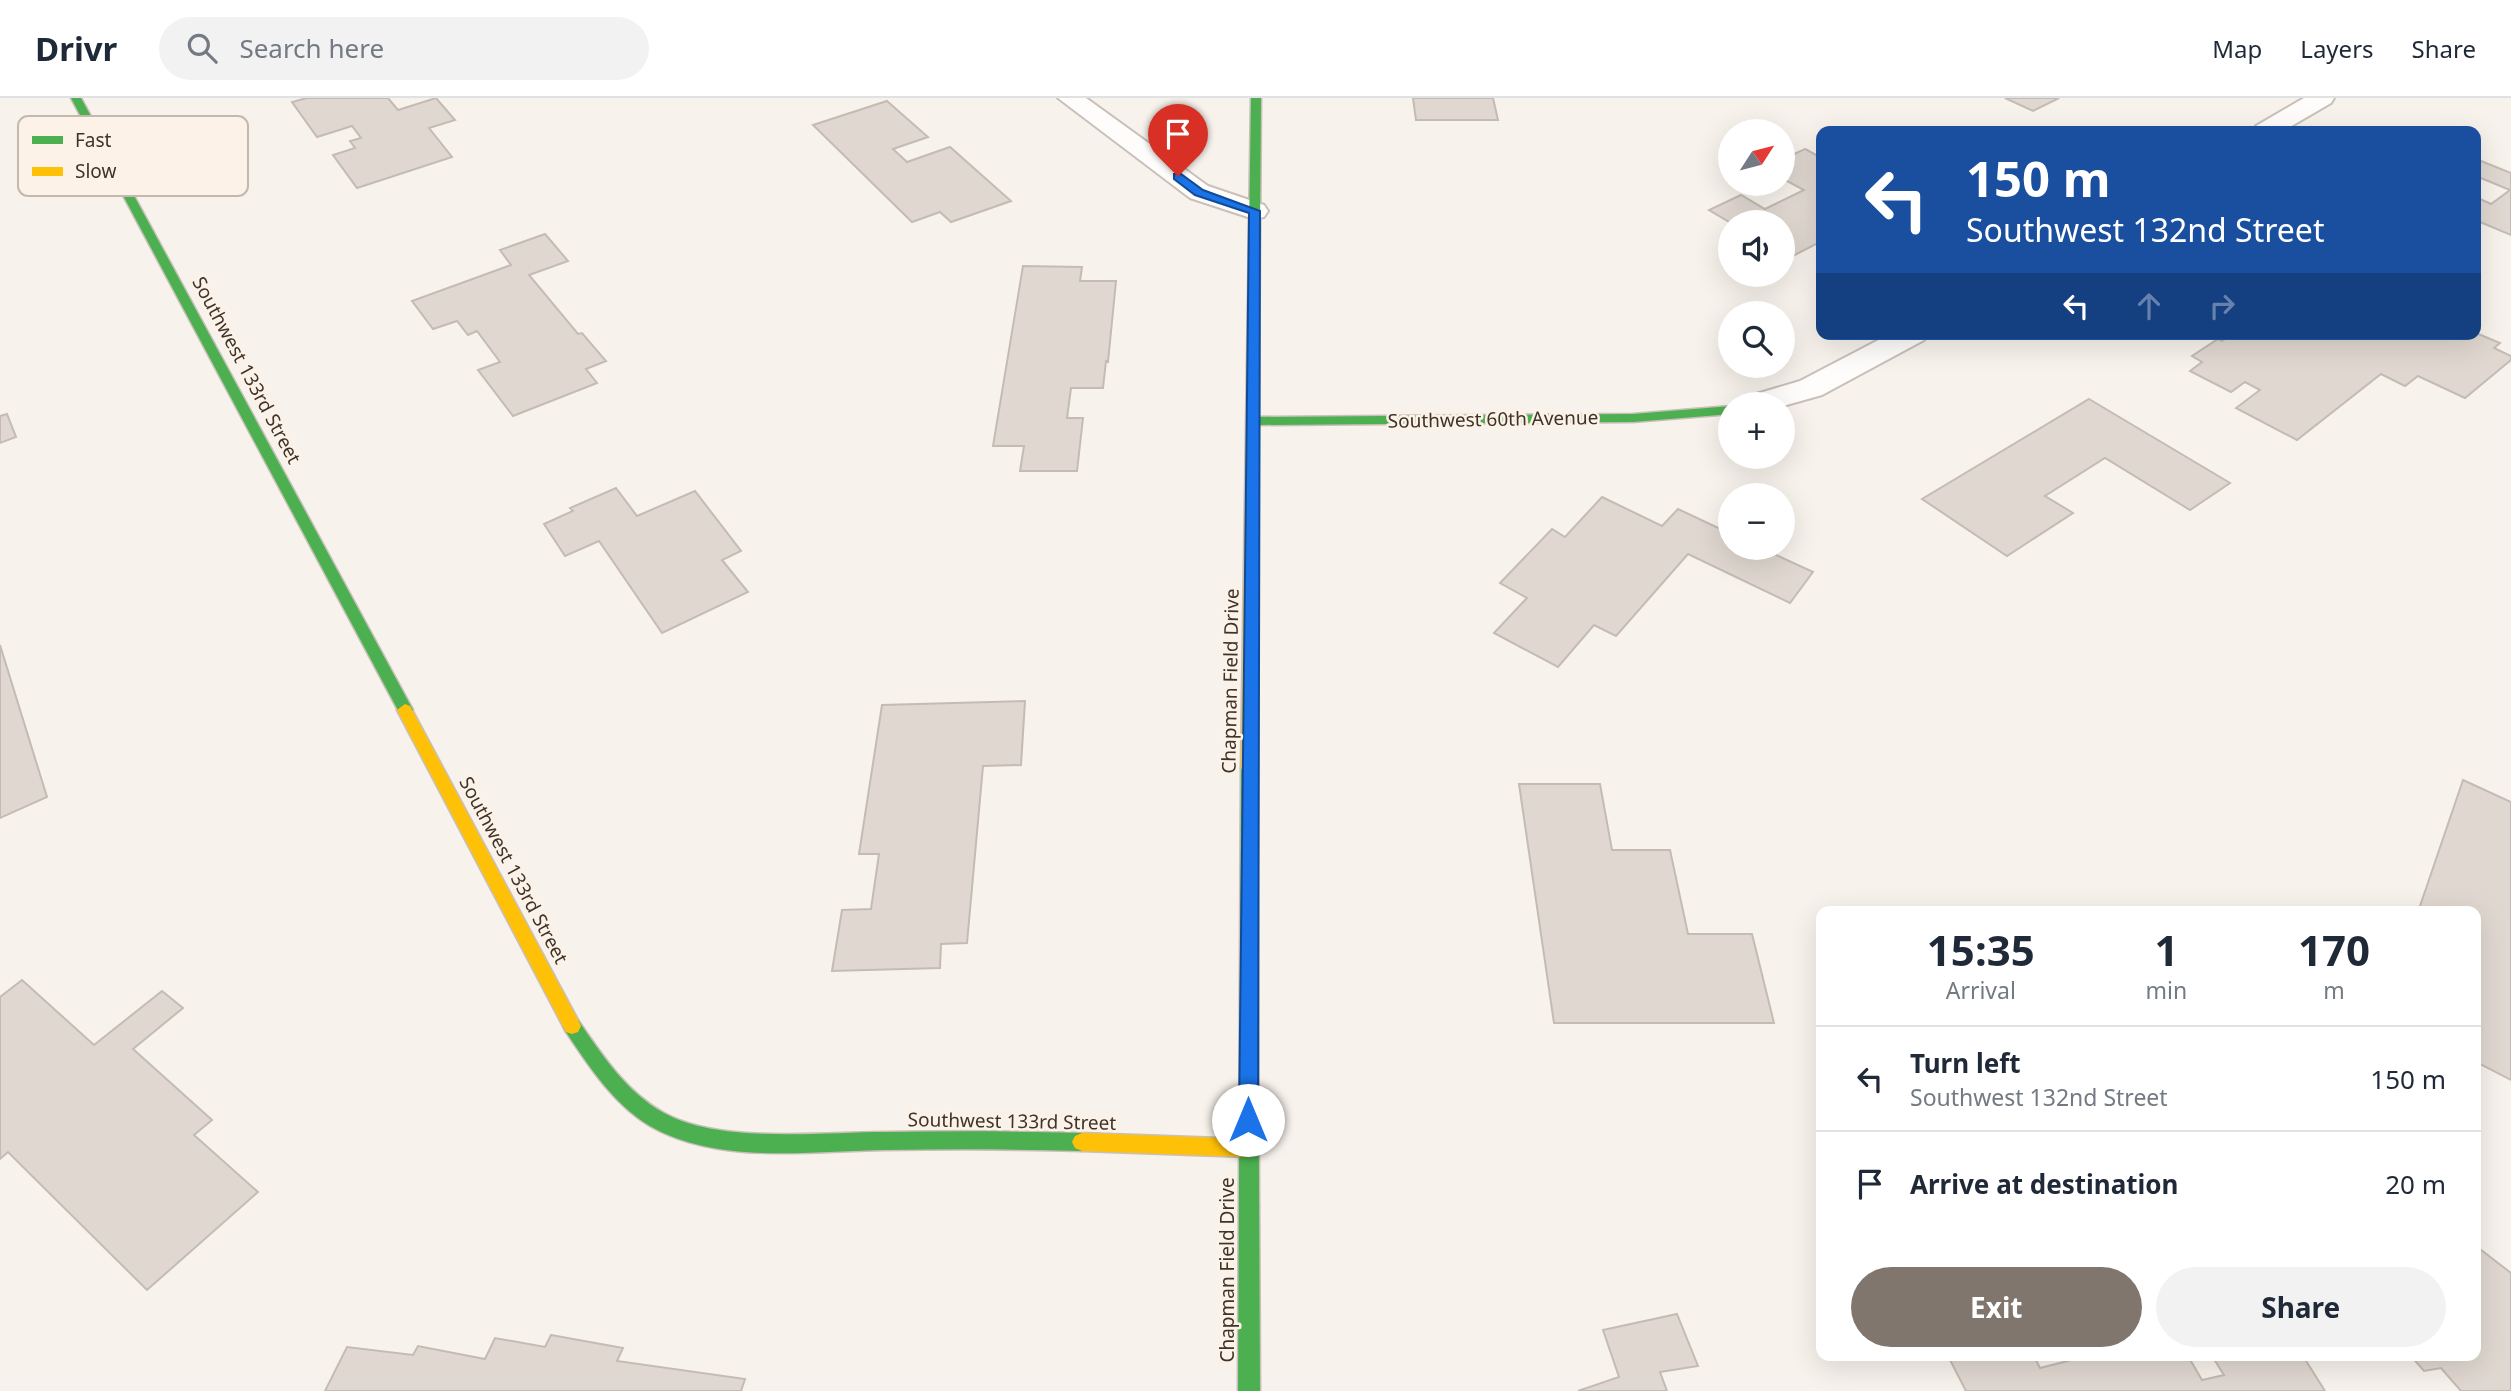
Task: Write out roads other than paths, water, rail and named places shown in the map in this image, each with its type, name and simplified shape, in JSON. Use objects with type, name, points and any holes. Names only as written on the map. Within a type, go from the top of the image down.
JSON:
[{"type":"street","name":"Southwest 133rd Street","points":[[76,98],[86,116]]},
{"type":"street","points":[[1070,98],[1199,192],[1254,211]]},
{"type":"street","name":"Chapman Field Drive","points":[[1249,1391],[1249,757],[1255,421],[1256,98]]},
{"type":"street","points":[[2273,126],[2322,98]]},
{"type":"street","name":"Southwest 133rd Street","points":[[129,196],[572,1026],[602,1070],[632,1104],[674,1128],[727,1140],[792,1142],[1003,1139],[1248,1148]]},
{"type":"street","points":[[1795,393],[1811,388],[1902,340]]},
{"type":"street","name":"Southwest 60th Avenue","points":[[1255,421],[1633,418],[1718,411]]}]
